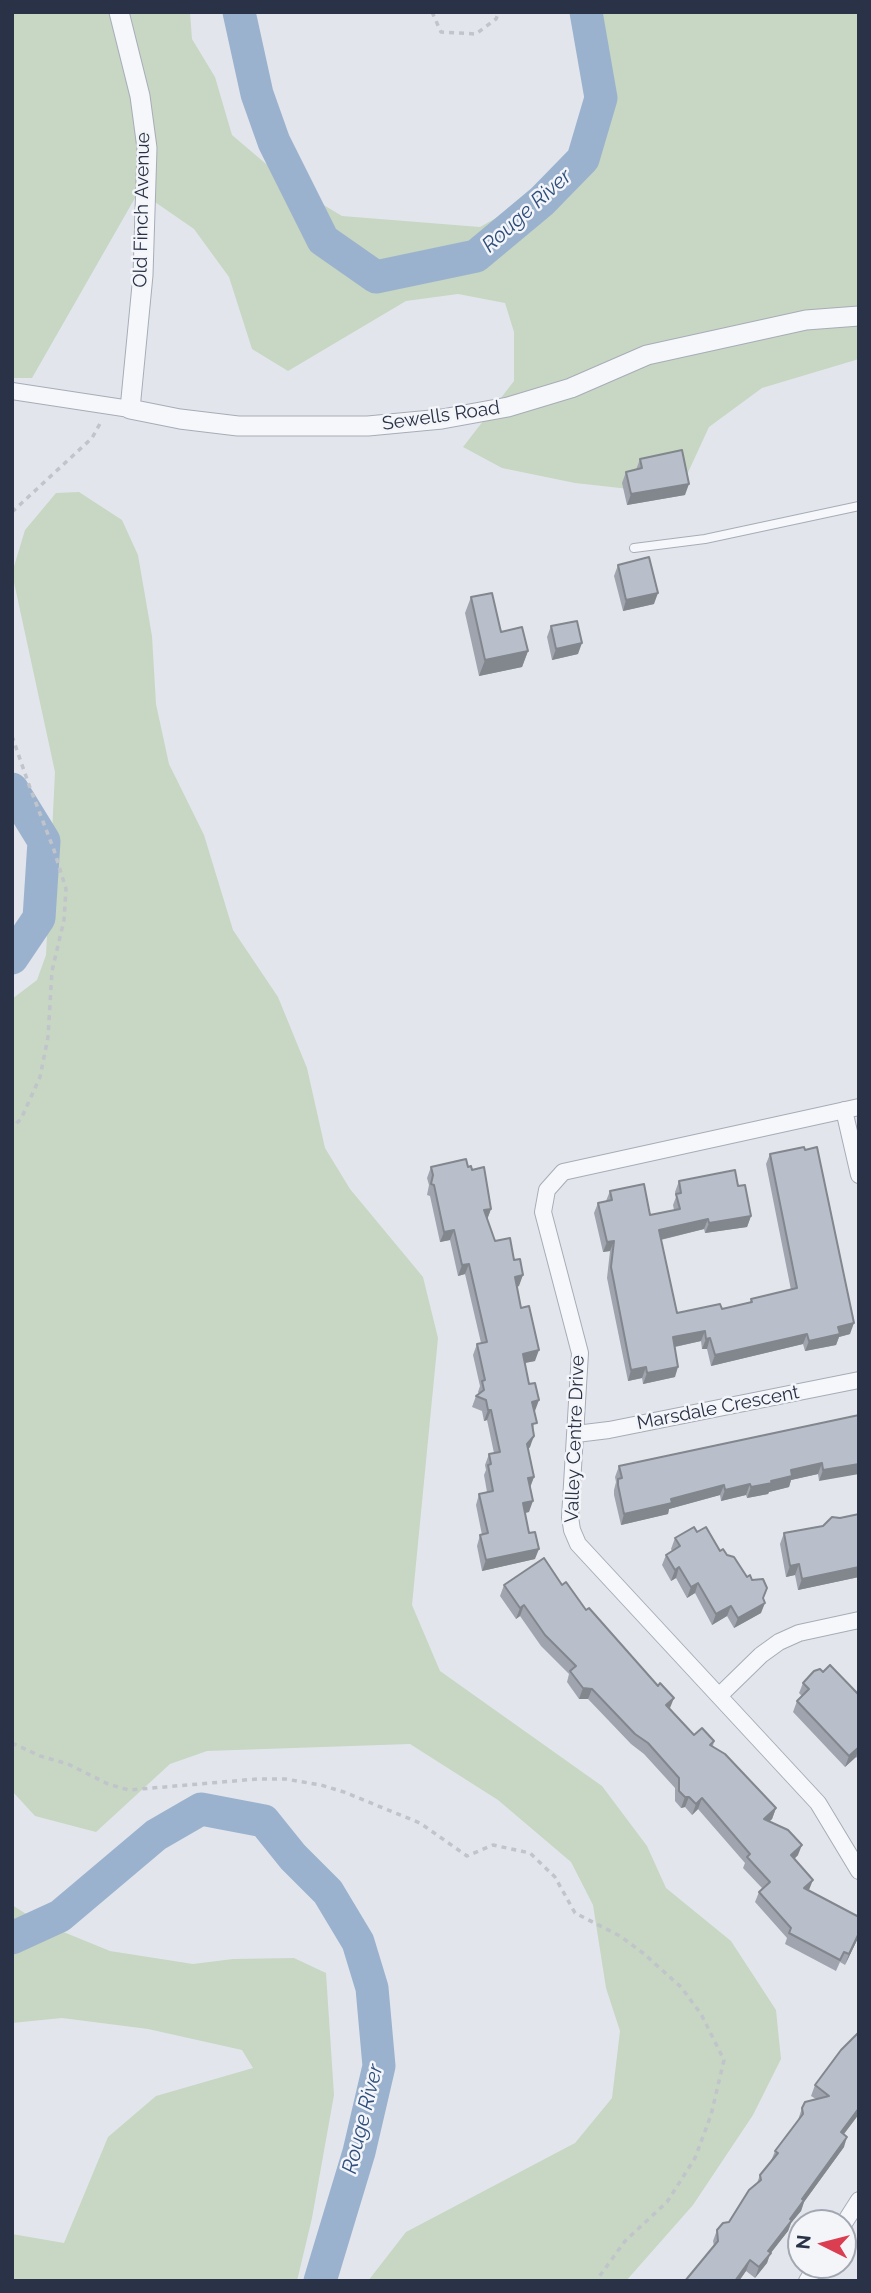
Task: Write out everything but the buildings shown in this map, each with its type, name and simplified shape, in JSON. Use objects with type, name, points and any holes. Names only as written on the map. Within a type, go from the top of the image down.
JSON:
[{"type":"street","name":"Old Finch Avenue","points":[[120,12],[140,96],[147,148],[143,275],[120,407]]},
{"type":"street","name":"Sewells Road","points":[[12,391],[238,426],[368,426],[442,419],[508,407],[571,388],[647,355],[806,320],[859,316]]},
{"type":"street","points":[[851,1108],[859,1175]]},
{"type":"street","name":"Valley Centre Drive","points":[[851,1108],[563,1172],[547,1190],[543,1212],[580,1353],[570,1517],[578,1544],[818,1803],[859,1871]]},
{"type":"street","name":"Marsdale Crescent","points":[[576,1434],[609,1430],[859,1380]]},
{"type":"street","points":[[720,1695],[761,1655],[779,1642],[799,1633],[859,1620]]},
{"type":"lane","points":[[634,548],[705,538],[859,506]]},
{"type":"path","points":[[432,12],[441,32],[476,34],[496,19],[499,12]]},
{"type":"path","points":[[12,512],[92,438],[120,407]]},
{"type":"path","points":[[12,736],[66,888],[64,920],[52,971],[48,1037],[40,1077],[21,1119],[12,1127]]},
{"type":"path","points":[[12,1743],[40,1756],[68,1764],[108,1784],[129,1790],[257,1779],[285,1779],[321,1785],[420,1823],[467,1856],[492,1845],[530,1853],[555,1877],[575,1913],[620,1936],[681,1987],[701,2014],[724,2060],[711,2115],[695,2158],[667,2202],[625,2241],[596,2281]]},
{"type":"green space","points":[[12,12],[190,12],[192,39],[215,77],[232,135],[292,186],[342,216],[480,227],[565,179],[592,154],[598,139],[591,46],[593,12],[859,12],[859,359],[762,388],[709,427],[685,479],[656,492],[575,483],[502,468],[463,447],[514,381],[514,332],[505,303],[458,294],[406,301],[288,371],[252,349],[229,277],[194,229],[139,191],[32,378],[12,378]]},
{"type":"green space","points":[[79,492],[122,520],[138,555],[152,636],[156,704],[169,764],[204,835],[233,930],[278,997],[307,1068],[325,1148],[350,1189],[423,1277],[438,1338],[412,1605],[440,1671],[602,1786],[647,1846],[666,1888],[731,1941],[776,2010],[781,2059],[753,2115],[693,2205],[626,2281],[368,2281],[406,2232],[575,2143],[612,2098],[620,2031],[606,1988],[593,1905],[571,1862],[498,1800],[410,1744],[207,1751],[170,1764],[96,1832],[35,1816],[12,1791],[12,999],[37,980],[46,955],[55,772],[12,573],[25,530],[56,493]]},
{"type":"green space","points":[[12,1905],[39,1922],[110,1951],[193,1964],[233,1959],[294,1958],[326,1973],[334,2095],[312,2218],[297,2281],[12,2281],[12,2234],[64,2243],[108,2137],[156,2096],[253,2068],[242,2050],[148,2029],[62,2018],[12,2023]]},
{"type":"waterway","name":"Rouge River","points":[[239,12],[257,94],[274,142],[323,240],[376,277],[476,256],[542,201],[583,159],[601,98],[586,12]]},
{"type":"waterway","name":"Rouge River","points":[[12,789],[44,841],[39,918],[12,958]]},
{"type":"waterway","name":"Rouge River","points":[[12,1938],[60,1916],[156,1835],[201,1809],[264,1821],[293,1857],[328,1892],[358,1942],[372,1988],[379,2066],[359,2152],[320,2281]]}]
